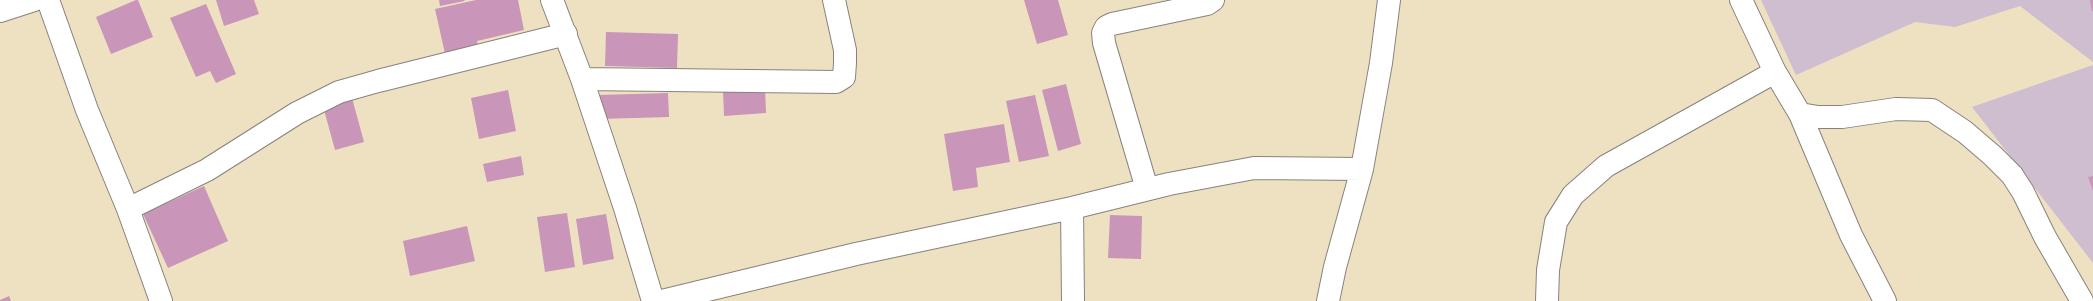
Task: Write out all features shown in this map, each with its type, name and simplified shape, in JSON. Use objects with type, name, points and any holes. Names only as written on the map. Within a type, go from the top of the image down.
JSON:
[{"type":"street","points":[[0,11],[34,0]]},
{"type":"street","points":[[48,0],[87,110],[128,209],[161,301]]},
{"type":"street","points":[[552,0],[582,79],[625,208],[652,301]]},
{"type":"street","points":[[582,79],[836,82],[844,77],[846,63],[845,50],[834,0]]},
{"type":"street","points":[[1147,189],[1104,43],[1103,33],[1106,27],[1112,24],[1207,4],[1213,0]]},
{"type":"street","points":[[1328,301],[1335,267],[1362,169],[1381,63],[1389,0]]},
{"type":"street","points":[[1741,0],[1775,72],[1800,114],[1851,235],[1885,301]]},
{"type":"street","points":[[128,209],[207,170],[298,113],[340,92],[566,34]]},
{"type":"street","points":[[1547,301],[1548,270],[1556,222],[1573,195],[1606,166],[1775,72]]},
{"type":"street","points":[[1800,114],[1818,117],[1842,117],[1896,108],[1932,110],[1958,128],[1993,156],[2012,175],[2023,192],[2048,243],[2082,301]]},
{"type":"street","points":[[662,301],[856,254],[1072,208],[1147,189],[1254,168],[1362,169]]},
{"type":"street","points":[[1072,208],[1074,301]]},
{"type":"shaded area","points":[[1761,0],[2093,0],[2093,62],[2020,6],[1955,27],[1915,22],[1796,75]]},
{"type":"shaded area","points":[[2093,65],[2093,263],[1972,107]]},
{"type":"building","points":[[138,0],[153,37],[111,54],[96,17]]},
{"type":"building","points":[[216,0],[254,0],[259,14],[224,26]]},
{"type":"building","points":[[439,0],[464,0],[465,1],[440,6]]},
{"type":"building","points":[[476,0],[518,0],[524,30],[477,41],[479,50],[446,58],[435,9]]},
{"type":"building","points":[[1024,0],[1058,0],[1068,35],[1037,44]]},
{"type":"building","points":[[2090,0],[2093,0],[2093,11],[2092,11]]},
{"type":"building","points":[[206,4],[236,74],[216,83],[210,71],[196,77],[170,18]]},
{"type":"building","points":[[606,32],[678,34],[677,68],[605,66]]},
{"type":"building","points":[[1066,84],[1081,144],[1058,151],[1042,90]]},
{"type":"building","points":[[765,87],[766,113],[724,116],[723,90]]},
{"type":"building","points":[[508,90],[516,131],[479,139],[471,98]]},
{"type":"building","points":[[668,93],[669,117],[599,119],[598,95]]},
{"type":"building","points":[[1035,95],[1049,156],[1019,162],[1006,101]]},
{"type":"building","points":[[352,98],[364,142],[335,150],[323,106]]},
{"type":"building","points":[[1004,124],[1010,162],[976,168],[978,187],[953,191],[944,134]]},
{"type":"building","points":[[521,156],[524,175],[487,182],[483,164]]},
{"type":"building","points":[[2093,176],[2093,191],[2088,177]]},
{"type":"building","points":[[204,186],[228,241],[168,268],[143,214]]},
{"type":"building","points":[[567,213],[575,267],[545,272],[537,217]]},
{"type":"building","points":[[606,214],[614,259],[583,265],[576,219]]},
{"type":"building","points":[[1110,215],[1142,216],[1141,259],[1108,258]]},
{"type":"building","points":[[467,226],[475,261],[410,276],[403,241]]},
{"type":"building","points":[[9,296],[11,301],[0,301],[0,300]]}]
